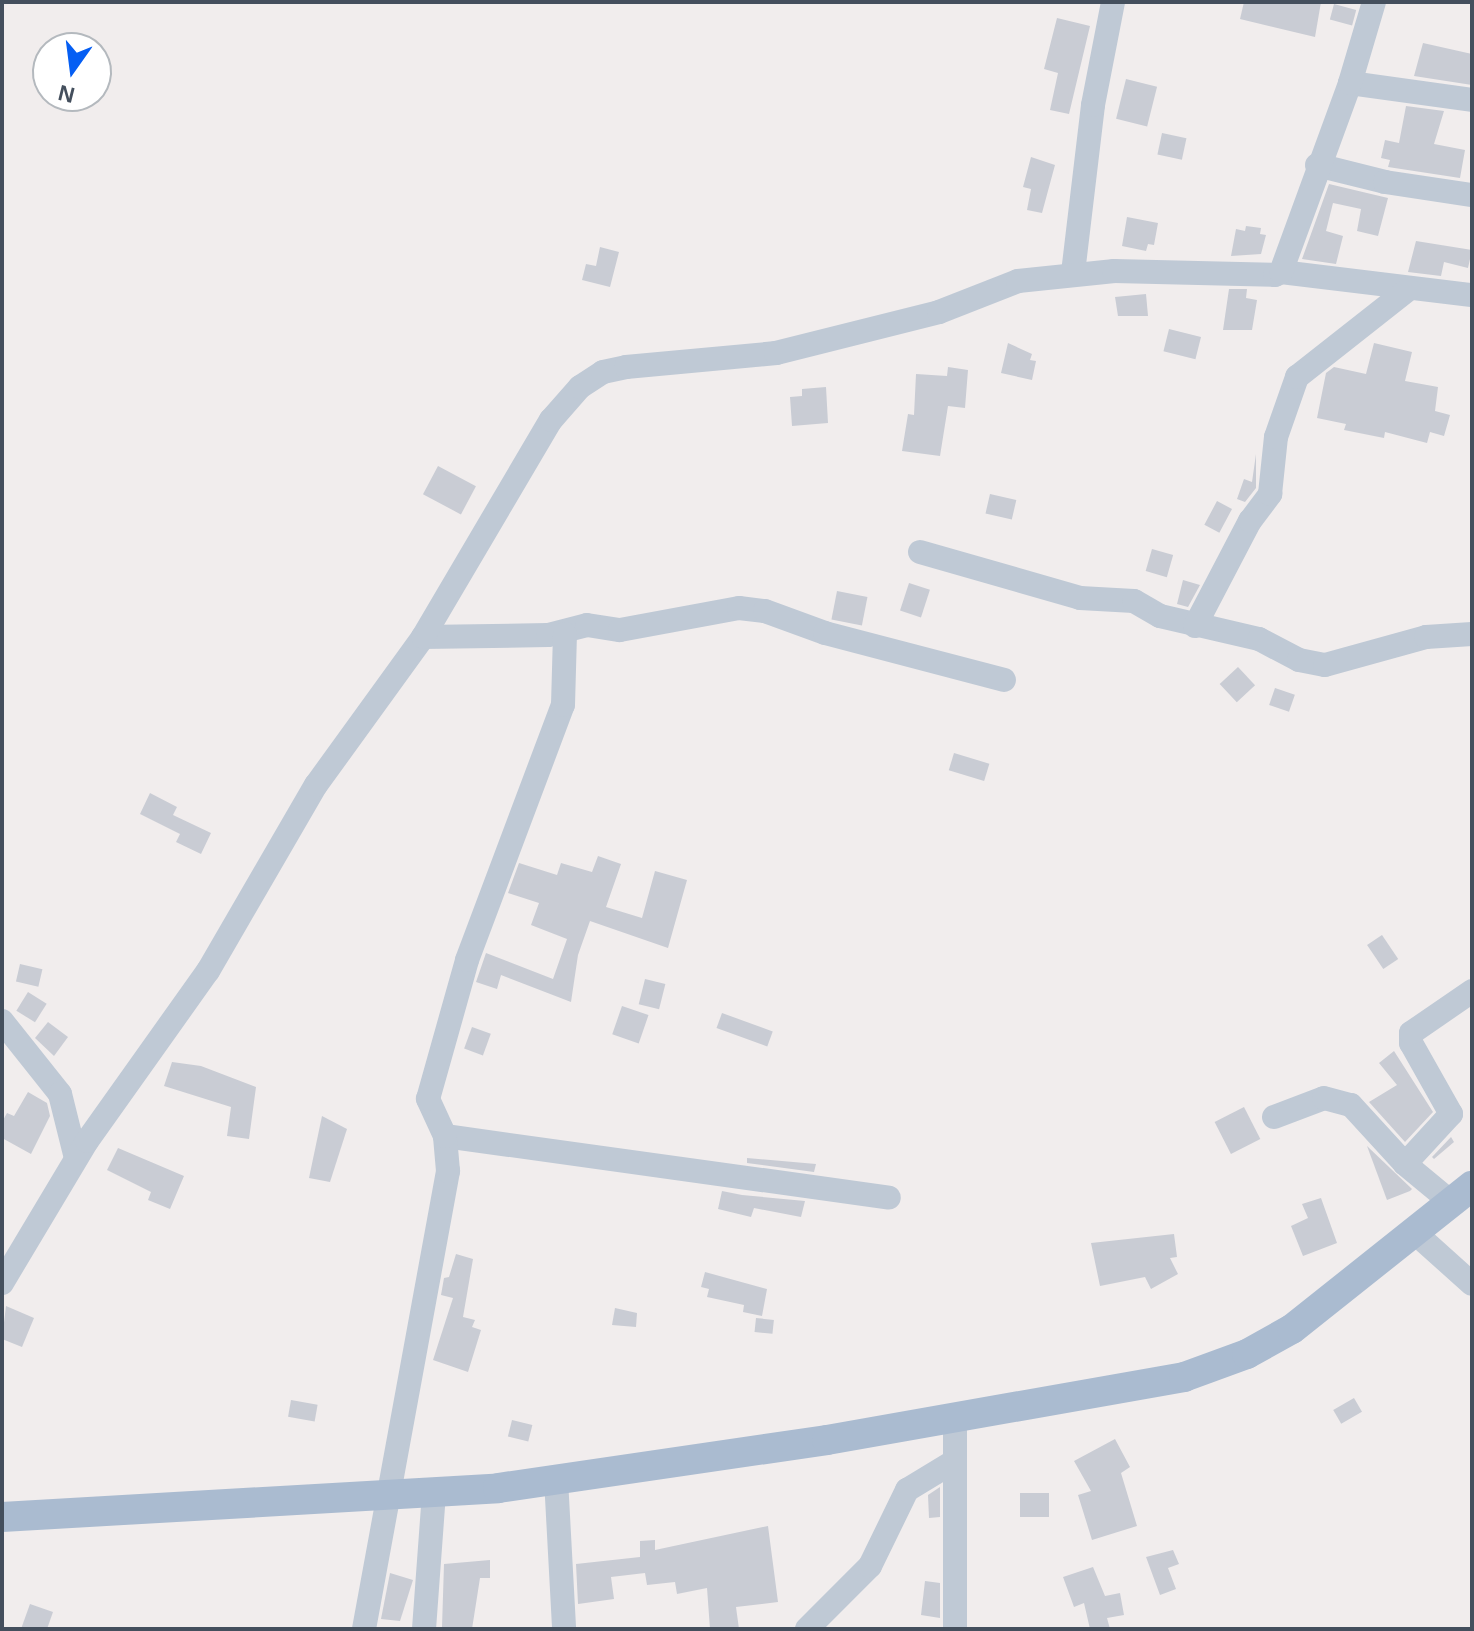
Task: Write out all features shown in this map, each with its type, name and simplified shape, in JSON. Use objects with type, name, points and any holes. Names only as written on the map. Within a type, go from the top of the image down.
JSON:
[{"type":"main road","points":[[2,1517],[434,1493],[556,1479],[955,1418],[1184,1377],[1247,1354],[1292,1329],[1461,1194]]},
{"type":"street","points":[[1073,273],[1093,105],[1113,2]]},
{"type":"street","points":[[1281,272],[1317,165],[1350,83],[1374,2]]},
{"type":"street","points":[[1350,83],[1472,100]]},
{"type":"street","points":[[1317,165],[1472,195]]},
{"type":"street","points":[[2,1283],[76,1158],[208,971],[316,785],[423,637],[551,420],[580,387],[603,372],[776,353],[939,312],[1018,281],[1073,273],[1281,272],[1472,295]]},
{"type":"street","points":[[1195,626],[1250,521],[1270,494],[1276,437],[1297,377],[1409,289]]},
{"type":"street","points":[[920,552],[1080,598],[1134,601],[1152,614],[1259,639],[1299,660],[1325,665],[1426,637],[1472,634]]},
{"type":"street","points":[[423,637],[565,634],[587,625],[635,629],[715,609],[765,611],[825,633],[1004,680]]},
{"type":"street","points":[[364,1629],[448,1171],[445,1136],[428,1099],[467,960],[563,705],[565,634]]},
{"type":"street","points":[[1405,1164],[1451,1114],[1411,1043],[1411,1033],[1472,991]]},
{"type":"street","points":[[2,1021],[60,1094],[76,1158]]},
{"type":"street","points":[[1274,1117],[1324,1098],[1337,1100],[1359,1113],[1405,1164],[1461,1194]]},
{"type":"street","points":[[445,1136],[889,1198]]},
{"type":"street","points":[[1414,1232],[1472,1284]]},
{"type":"street","points":[[955,1418],[955,1629]]},
{"type":"street","points":[[807,1629],[870,1566],[907,1490],[953,1462]]},
{"type":"street","points":[[556,1479],[564,1629]]},
{"type":"street","points":[[424,1629],[434,1493]]},
{"type":"building","points":[[1244,2],[1321,2],[1315,37],[1240,19]]},
{"type":"building","points":[[1334,4],[1356,10],[1352,25],[1330,19]]},
{"type":"building","points":[[1057,18],[1090,26],[1069,114],[1050,110],[1058,73],[1044,69]]},
{"type":"building","points":[[1423,43],[1472,54],[1472,85],[1414,76]]},
{"type":"building","points":[[1126,79],[1157,87],[1147,127],[1116,119]]},
{"type":"building","points":[[1406,106],[1444,111],[1434,144],[1465,150],[1460,178],[1388,167],[1390,160],[1381,158],[1385,140],[1399,143]]},
{"type":"building","points":[[1162,133],[1186,138],[1182,160],[1157,155]]},
{"type":"building","points":[[1031,157],[1055,165],[1042,213],[1027,210],[1031,189],[1023,187]]},
{"type":"building","points":[[1329,184],[1388,198],[1378,236],[1357,231],[1361,209],[1333,203],[1326,231],[1343,236],[1336,264],[1302,259]]},
{"type":"building","points":[[1127,217],[1158,223],[1154,245],[1148,244],[1146,251],[1122,246]]},
{"type":"building","points":[[1246,226],[1261,228],[1260,234],[1266,235],[1261,254],[1231,256],[1236,229],[1245,231]]},
{"type":"building","points":[[1416,241],[1472,250],[1468,268],[1444,262],[1441,276],[1408,272]]},
{"type":"building","points":[[600,247],[619,252],[610,287],[582,280],[586,264],[596,266]]},
{"type":"building","points":[[1229,289],[1247,289],[1246,298],[1257,300],[1252,330],[1223,330]]},
{"type":"building","points":[[1146,294],[1148,316],[1118,316],[1115,297]]},
{"type":"building","points":[[1169,329],[1201,337],[1195,359],[1163,351]]},
{"type":"building","points":[[1008,343],[1032,354],[1030,360],[1036,361],[1032,380],[1001,373]]},
{"type":"building","points":[[1374,343],[1412,352],[1405,381],[1438,387],[1435,411],[1450,415],[1444,436],[1430,432],[1427,443],[1385,432],[1384,438],[1344,430],[1346,424],[1317,418],[1326,373],[1334,367],[1366,374]]},
{"type":"building","points":[[948,367],[968,370],[965,408],[948,406],[940,456],[902,451],[908,414],[914,415],[916,374],[947,376]]},
{"type":"building","points":[[826,387],[828,423],[792,426],[790,397],[802,396],[802,389]]},
{"type":"building","points":[[1256,454],[1256,488],[1245,502],[1237,499],[1244,479],[1252,482]]},
{"type":"building","points":[[438,466],[476,486],[461,514],[423,494]]},
{"type":"building","points":[[990,494],[1016,500],[1012,520],[986,513]]},
{"type":"building","points":[[1217,501],[1232,509],[1219,533],[1204,525]]},
{"type":"building","points":[[1152,549],[1173,555],[1167,577],[1146,571]]},
{"type":"building","points":[[1183,580],[1200,585],[1188,607],[1177,604]]},
{"type":"building","points":[[909,583],[930,590],[921,617],[900,611]]},
{"type":"building","points":[[837,591],[867,597],[862,625],[831,619]]},
{"type":"building","points":[[1238,667],[1255,685],[1237,702],[1220,684]]},
{"type":"building","points":[[1275,688],[1295,695],[1289,712],[1269,705]]},
{"type":"building","points":[[954,753],[989,764],[984,781],[949,770]]},
{"type":"building","points":[[150,793],[177,807],[173,815],[211,833],[201,854],[176,842],[180,834],[140,814]]},
{"type":"building","points":[[598,856],[621,864],[606,907],[642,918],[655,871],[687,880],[668,948],[590,921],[578,955],[571,1002],[501,975],[497,989],[476,982],[486,953],[553,979],[567,939],[531,925],[539,903],[508,893],[519,863],[557,875],[561,863],[592,872]]},
{"type":"building","points":[[1382,935],[1398,959],[1383,969],[1367,945]]},
{"type":"building","points":[[20,964],[42,969],[38,987],[16,982]]},
{"type":"building","points":[[645,979],[665,984],[659,1009],[639,1004]]},
{"type":"building","points":[[28,992],[47,1004],[35,1022],[16,1011]]},
{"type":"building","points":[[622,1006],[648,1015],[639,1043],[612,1034]]},
{"type":"building","points":[[722,1013],[773,1031],[767,1047],[717,1028]]},
{"type":"building","points":[[48,1022],[68,1037],[54,1056],[35,1038]]},
{"type":"building","points":[[472,1027],[491,1034],[483,1055],[464,1049]]},
{"type":"building","points":[[1394,1051],[1433,1112],[1405,1142],[1369,1102],[1397,1085],[1379,1063]]},
{"type":"building","points":[[172,1062],[201,1066],[256,1087],[249,1139],[227,1136],[231,1107],[164,1086]]},
{"type":"building","points":[[28,1092],[47,1103],[50,1116],[31,1154],[2,1138],[2,1122],[7,1113],[14,1116]]},
{"type":"building","points":[[1244,1107],[1260,1139],[1231,1154],[1215,1122]]},
{"type":"building","points":[[322,1116],[347,1129],[330,1182],[309,1178]]},
{"type":"building","points":[[1451,1137],[1454,1142],[1434,1159],[1432,1157]]},
{"type":"building","points":[[1367,1146],[1412,1189],[1410,1191],[1387,1200]]},
{"type":"building","points":[[118,1148],[184,1176],[170,1209],[148,1200],[151,1192],[107,1170]]},
{"type":"building","points":[[747,1158],[816,1164],[814,1172],[747,1163]]},
{"type":"building","points":[[722,1191],[805,1201],[801,1217],[754,1208],[751,1217],[718,1209]]},
{"type":"building","points":[[1321,1198],[1337,1243],[1303,1256],[1291,1226],[1308,1218],[1302,1204]]},
{"type":"building","points":[[1174,1234],[1177,1257],[1170,1258],[1178,1274],[1151,1289],[1145,1277],[1100,1286],[1091,1243]]},
{"type":"building","points":[[456,1254],[473,1259],[463,1317],[475,1320],[472,1327],[481,1330],[468,1372],[433,1360],[453,1298],[441,1295],[444,1278],[449,1277]]},
{"type":"building","points":[[705,1272],[767,1289],[762,1316],[743,1312],[744,1305],[707,1297],[709,1289],[701,1287]]},
{"type":"building","points":[[6,1306],[34,1318],[22,1347],[2,1339]]},
{"type":"building","points":[[615,1308],[637,1313],[636,1327],[612,1325]]},
{"type":"building","points":[[756,1318],[774,1320],[772,1334],[755,1332]]},
{"type":"building","points":[[1354,1398],[1362,1412],[1341,1424],[1333,1410]]},
{"type":"building","points":[[291,1400],[318,1405],[315,1421],[288,1417]]},
{"type":"building","points":[[512,1420],[532,1425],[528,1442],[508,1436]]},
{"type":"building","points":[[1115,1439],[1130,1467],[1121,1473],[1137,1526],[1092,1540],[1078,1495],[1091,1491],[1074,1461]]},
{"type":"building","points":[[940,1487],[940,1517],[929,1518],[928,1495]]},
{"type":"building","points":[[1020,1493],[1049,1493],[1049,1517],[1020,1517]]},
{"type":"building","points":[[768,1526],[778,1602],[736,1607],[739,1629],[710,1629],[707,1588],[677,1594],[675,1582],[647,1585],[645,1573],[611,1577],[614,1599],[578,1604],[576,1564],[640,1557],[640,1541],[655,1540],[655,1550]]},
{"type":"building","points":[[1173,1550],[1179,1564],[1168,1568],[1176,1589],[1160,1595],[1146,1557]]},
{"type":"building","points":[[490,1560],[490,1578],[480,1578],[472,1629],[442,1627],[444,1564]]},
{"type":"building","points":[[1093,1567],[1105,1596],[1120,1593],[1124,1615],[1107,1618],[1110,1629],[1090,1629],[1084,1603],[1074,1607],[1063,1577]]},
{"type":"building","points":[[390,1573],[413,1580],[400,1621],[381,1619]]},
{"type":"building","points":[[925,1581],[940,1583],[940,1618],[921,1615]]},
{"type":"building","points":[[30,1604],[53,1612],[47,1629],[21,1629]]}]
